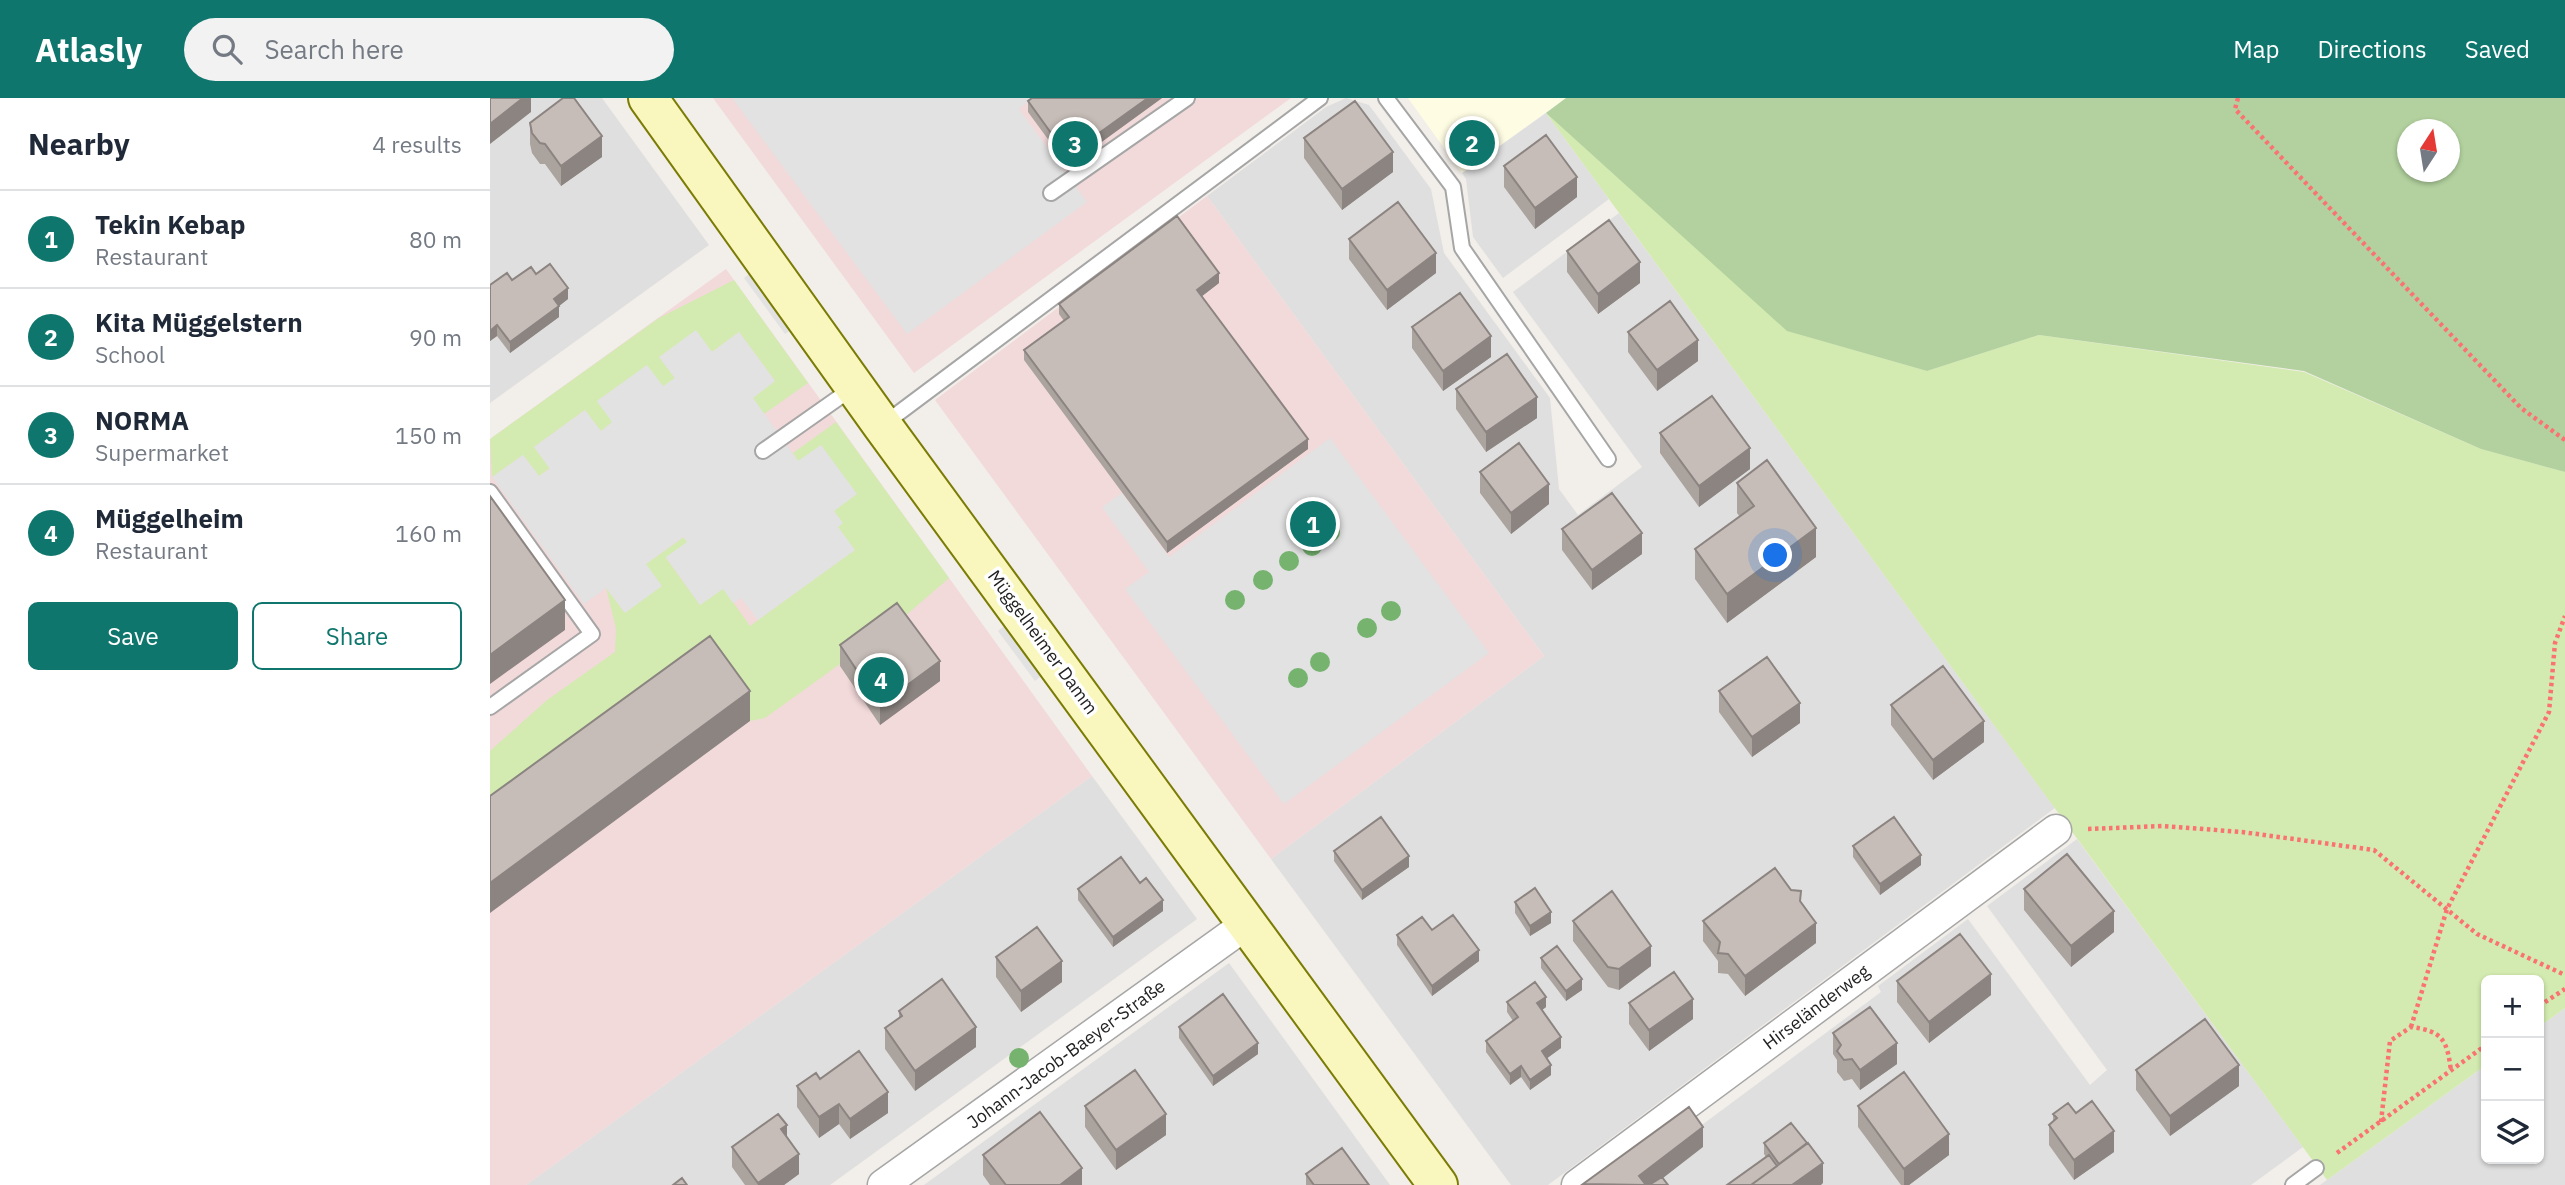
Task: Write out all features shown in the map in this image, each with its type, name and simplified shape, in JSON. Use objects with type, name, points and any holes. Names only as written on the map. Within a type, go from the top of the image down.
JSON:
[{"type":"main road","name":"Müggelheimer Damm","points":[[648,98],[882,425],[1438,1185]]},
{"type":"street","name":"Hirseländerweg","points":[[1577,1185],[2056,830]]},
{"type":"street","name":"Johann-Jacob-Baeyer-Straße","points":[[883,1185],[1248,923]]},
{"type":"lane","points":[[1051,193],[1187,98]]},
{"type":"lane","points":[[882,425],[1320,98]]},
{"type":"lane","points":[[1386,98],[1453,187],[1462,248],[1608,459]]},
{"type":"lane","points":[[764,451],[855,386]]},
{"type":"lane","points":[[490,492],[592,634],[490,707]]},
{"type":"lane","points":[[2292,1185],[2316,1168]]},
{"type":"path","points":[[2238,98],[2235,109],[2521,408],[2565,440]]},
{"type":"path","points":[[2381,1122],[2390,1041],[2411,1027],[2447,909],[2549,712],[2555,643],[2565,616]]},
{"type":"path","points":[[2056,830],[2163,827],[2242,832],[2374,850],[2477,934],[2565,975]]},
{"type":"path","points":[[2544,1003],[2565,989]]},
{"type":"path","points":[[2411,1027],[2432,1030],[2448,1046],[2451,1071]]},
{"type":"path","points":[[2316,1168],[2481,1049]]},
{"type":"shaded area","points":[[490,98],[602,98],[709,245],[490,403]]},
{"type":"shaded area","points":[[713,98],[1291,98],[914,373]]},
{"type":"shaded area","points":[[732,98],[1033,98],[1019,109],[1087,202],[907,334]]},
{"type":"shaded area","points":[[1346,98],[1369,105],[1431,189],[1444,253],[1550,398],[1559,489],[1578,515],[1642,467],[1513,292],[1619,213],[2055,808],[1548,1185],[1511,1185],[1271,859],[1544,656],[1207,196],[1326,107]]},
{"type":"shaded area","points":[[1408,98],[1566,98],[1462,173]]},
{"type":"shaded area","points":[[1546,113],[1609,199],[1503,278],[1473,237],[1466,179],[1462,173]]},
{"type":"shaded area","points":[[1207,196],[1544,656],[1271,859],[935,400]]},
{"type":"shaded area","points":[[726,269],[1092,776],[526,1185],[490,1185],[490,439]]},
{"type":"shaded area","points":[[753,271],[794,328],[785,334],[744,278]]},
{"type":"shaded area","points":[[696,330],[712,352],[739,332],[775,381],[753,398],[798,461],[821,445],[857,494],[834,511],[843,523],[838,527],[855,550],[758,620],[741,598],[733,603],[723,589],[700,605],[666,557],[687,542],[683,537],[646,564],[662,586],[625,613],[606,588],[584,604],[492,477],[523,455],[539,476],[550,469],[534,447],[585,410],[601,431],[612,422],[597,401],[647,365],[663,386],[675,378],[659,357]]},
{"type":"shaded area","points":[[1330,438],[1489,653],[1284,804],[1125,589],[1149,572],[1102,507],[1122,493],[1169,557]]},
{"type":"shaded area","points":[[1008,623],[1045,673],[1035,681],[998,631]]},
{"type":"shaded area","points":[[1092,776],[1197,919],[830,1185],[526,1185]]},
{"type":"shaded area","points":[[2077,839],[2303,1147],[2251,1185],[1621,1185],[1881,992],[1878,986],[1968,919],[2090,1085],[2107,1070],[1987,906]]},
{"type":"shaded area","points":[[1229,963],[1390,1185],[924,1185]]},
{"type":"shaded area","points":[[2565,1008],[2565,1185],[2320,1185],[2481,1069],[2481,1164],[2544,1164],[2544,1023]]},
{"type":"green space","points":[[1566,98],[2565,98],[2565,472],[2481,449],[2304,371],[2039,335],[1927,371],[1787,331],[1546,113]]},
{"type":"green space","points":[[1546,113],[1788,331],[1927,371],[2039,335],[2304,372],[2481,449],[2565,472],[2565,1008],[2544,1023],[2544,975],[2481,975],[2481,1069],[2327,1180]]},
{"type":"green space","points":[[734,280],[808,383],[764,414],[752,398],[775,381],[739,332],[712,352],[659,357],[675,378],[663,387],[647,366],[597,401],[613,422],[600,432],[585,410],[534,447],[550,468],[539,476],[523,455],[492,477],[490,439],[659,318]]},
{"type":"green space","points":[[836,422],[949,578],[897,623],[765,718],[750,721],[710,665],[490,826],[490,751],[547,700],[615,652],[616,629],[606,587],[624,612],[646,564],[684,537],[688,542],[666,558],[700,605],[723,588],[750,626],[854,550],[838,527],[834,510],[856,494],[798,461],[793,453]]},
{"type":"building","points":[[490,98],[523,98],[490,124]]},
{"type":"building","points":[[563,98],[574,98],[602,136],[561,166],[545,144],[540,143],[532,133],[530,123]]},
{"type":"building","points":[[1032,98],[1148,98],[1074,151],[1064,151],[1028,101]]},
{"type":"building","points":[[1355,101],[1393,152],[1342,189],[1304,138]]},
{"type":"building","points":[[1546,135],[1577,177],[1535,208],[1504,166]]},
{"type":"building","points":[[1398,202],[1436,253],[1387,290],[1349,239]]},
{"type":"building","points":[[1177,216],[1219,273],[1197,290],[1308,439],[1167,542],[1024,350],[1069,317],[1059,304]]},
{"type":"building","points":[[1609,220],[1640,262],[1598,294],[1567,251]]},
{"type":"building","points":[[550,264],[568,288],[554,299],[559,306],[510,342],[497,325],[490,331],[490,285],[507,273],[512,280],[531,267],[536,274]]},
{"type":"building","points":[[1460,293],[1491,336],[1443,371],[1412,327]]},
{"type":"building","points":[[1670,301],[1698,340],[1657,370],[1628,332]]},
{"type":"building","points":[[1507,354],[1537,397],[1486,432],[1456,389]]},
{"type":"building","points":[[1712,396],[1750,448],[1699,486],[1660,433]]},
{"type":"building","points":[[1519,443],[1549,484],[1511,513],[1480,472]]},
{"type":"building","points":[[1767,460],[1816,528],[1727,594],[1695,549],[1754,506],[1737,483]]},
{"type":"building","points":[[1612,493],[1642,533],[1592,570],[1562,529]]},
{"type":"building","points":[[490,496],[565,600],[490,655]]},
{"type":"building","points":[[897,603],[940,661],[880,705],[840,645]]},
{"type":"building","points":[[710,636],[750,691],[490,883],[490,796]]},
{"type":"building","points":[[1767,657],[1800,703],[1752,737],[1719,691]]},
{"type":"building","points":[[1943,666],[1984,721],[1933,760],[1891,705]]},
{"type":"building","points":[[1381,817],[1409,856],[1362,890],[1334,851]]},
{"type":"building","points":[[1894,817],[1921,855],[1880,884],[1853,846]]},
{"type":"building","points":[[2067,854],[2114,911],[2071,946],[2024,889]]},
{"type":"building","points":[[1121,857],[1140,883],[1146,878],[1163,900],[1113,937],[1078,889]]},
{"type":"building","points":[[1775,868],[1791,890],[1801,891],[1800,901],[1816,923],[1745,976],[1728,954],[1718,953],[1720,942],[1703,921]]},
{"type":"building","points":[[1535,888],[1551,912],[1530,926],[1515,902]]},
{"type":"building","points":[[1612,891],[1651,946],[1619,969],[1608,967],[1573,921]]},
{"type":"building","points":[[1453,915],[1479,950],[1432,986],[1397,935],[1422,917],[1432,930]]},
{"type":"building","points":[[1037,927],[1062,961],[1021,991],[996,957]]},
{"type":"building","points":[[1960,934],[1991,974],[1929,1022],[1897,981]]},
{"type":"building","points":[[1557,946],[1582,979],[1566,991],[1541,958]]},
{"type":"building","points":[[1674,972],[1693,999],[1649,1030],[1629,1003]]},
{"type":"building","points":[[942,979],[976,1027],[915,1071],[885,1028],[902,1016],[899,1011]]},
{"type":"building","points":[[1535,982],[1546,997],[1537,1003],[1561,1037],[1542,1051],[1551,1065],[1530,1080],[1521,1066],[1510,1074],[1486,1041],[1518,1017],[1507,1002]]},
{"type":"building","points":[[1223,994],[1258,1043],[1213,1076],[1179,1027]]},
{"type":"building","points":[[1870,1007],[1897,1043],[1860,1070],[1852,1059],[1844,1060],[1837,1051],[1841,1045],[1833,1033]]},
{"type":"building","points":[[2205,1019],[2239,1065],[2170,1116],[2136,1070]]},
{"type":"building","points":[[859,1051],[888,1092],[850,1119],[839,1104],[819,1117],[797,1086],[816,1073],[820,1079]]},
{"type":"building","points":[[1135,1070],[1166,1114],[1116,1150],[1085,1106]]},
{"type":"building","points":[[1904,1072],[1949,1134],[1904,1169],[1858,1106]]},
{"type":"building","points":[[2092,1101],[2114,1131],[2074,1160],[2049,1125],[2057,1118],[2053,1114],[2068,1103],[2076,1113]]},
{"type":"building","points":[[1689,1107],[1703,1127],[1639,1176],[1646,1185],[1583,1184]]},
{"type":"building","points":[[1040,1112],[1082,1168],[1060,1185],[1006,1185],[983,1155]]},
{"type":"building","points":[[778,1114],[787,1125],[781,1129],[799,1154],[758,1183],[732,1147]]},
{"type":"building","points":[[1791,1123],[1807,1143],[1779,1164],[1764,1143]]},
{"type":"building","points":[[1808,1143],[1823,1163],[1792,1185],[1751,1185]]},
{"type":"building","points":[[1342,1148],[1369,1185],[1314,1185],[1306,1174]]},
{"type":"building","points":[[1769,1155],[1777,1166],[1751,1185],[1727,1185]]},
{"type":"building","points":[[1662,1177],[1668,1185],[1649,1185]]},
{"type":"building","points":[[682,1178],[687,1185],[673,1185]]},
{"type":"place","name":"Kita Müggelstern","points":[[1472,143]]},
{"type":"place","name":"NORMA","points":[[1075,144]]},
{"type":"place","name":"Tekin Kebap","points":[[1313,524]]},
{"type":"place","name":"Müggelheim","points":[[881,680]]}]
